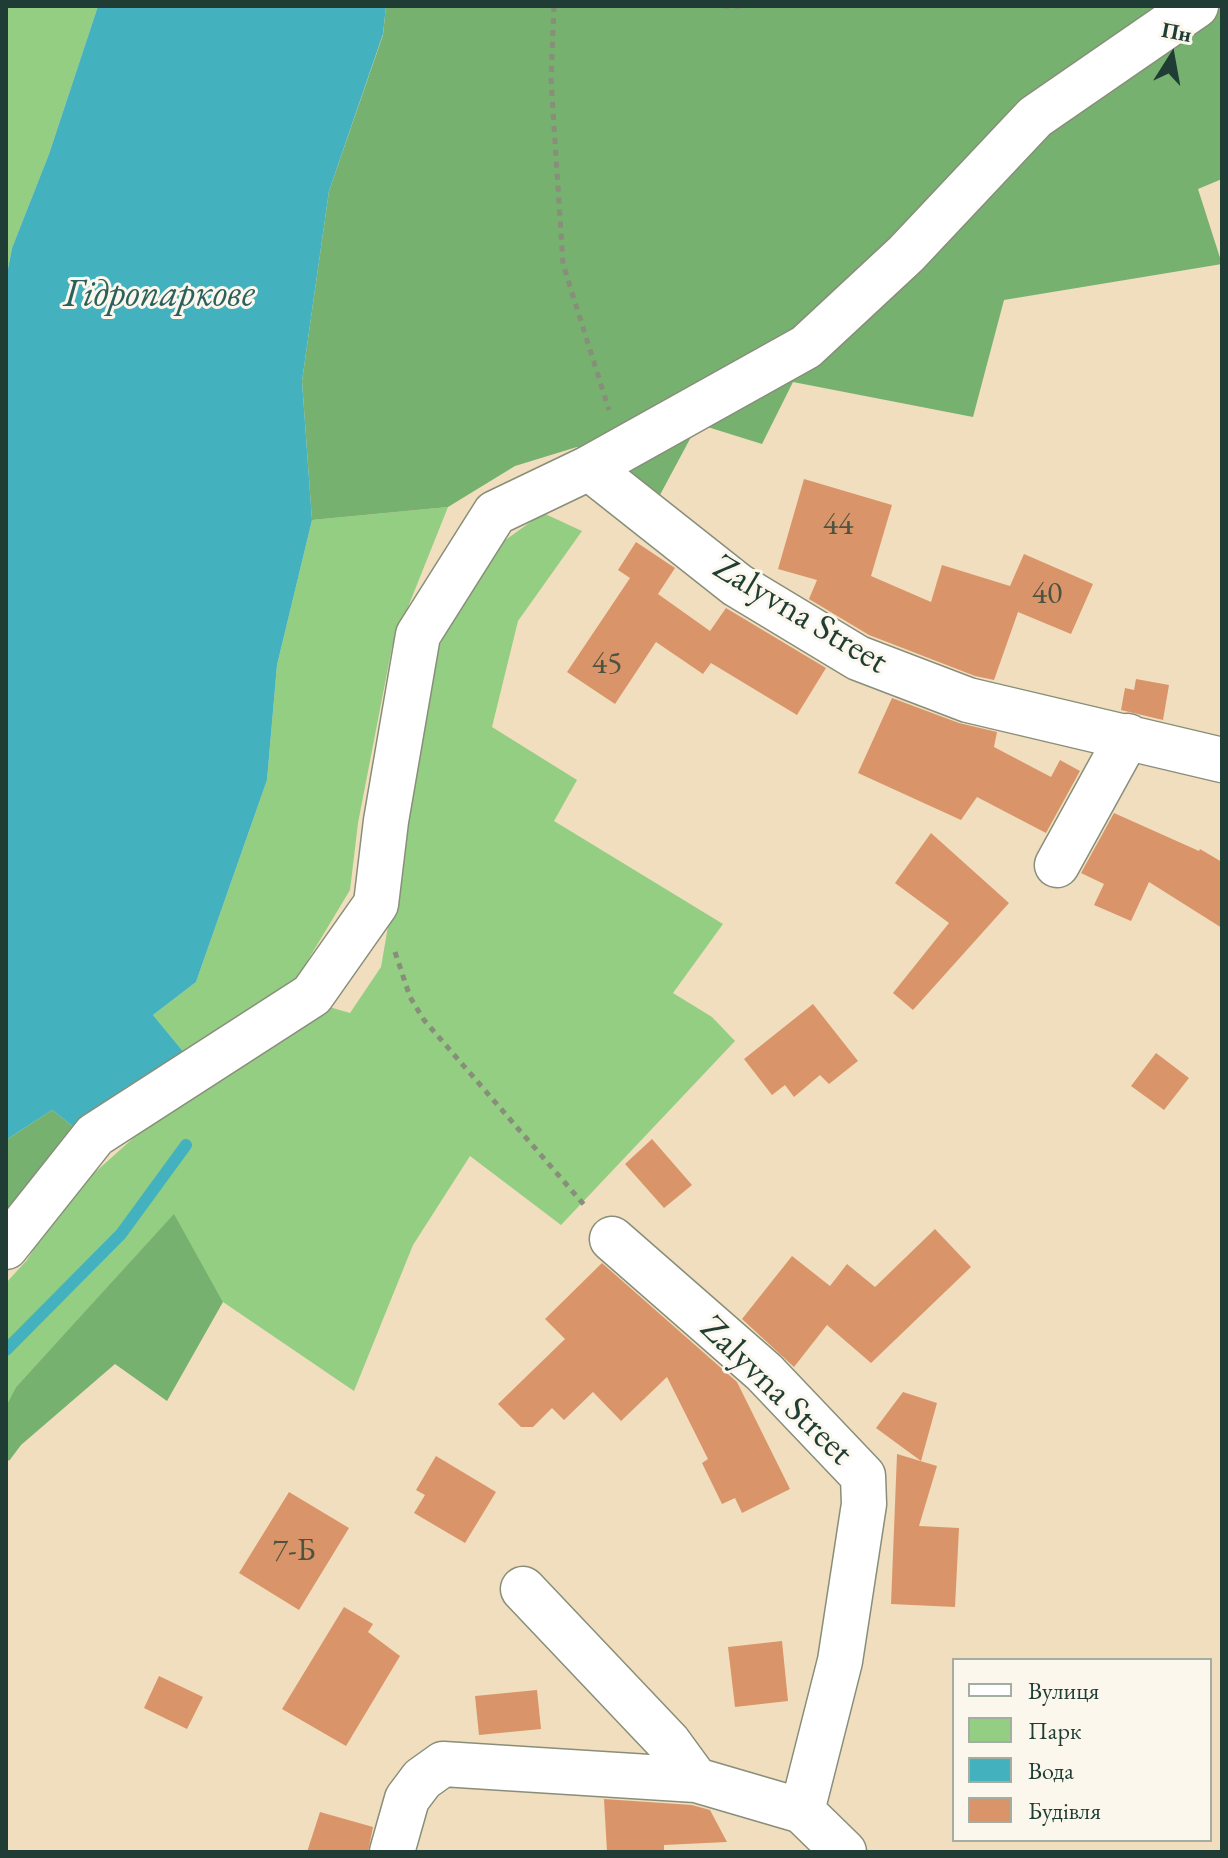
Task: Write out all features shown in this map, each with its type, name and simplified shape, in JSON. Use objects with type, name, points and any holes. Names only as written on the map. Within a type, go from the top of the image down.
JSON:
[{"type":"street","points":[[6,1247],[95,1135],[312,995],[376,904],[386,821],[418,635],[495,513],[605,458],[806,347],[906,254],[1035,117],[1196,6]]},
{"type":"street","name":"Zalyvna Street","points":[[605,458],[737,585],[858,658],[968,700],[1222,760]]},
{"type":"street","points":[[1057,865],[1128,736]]},
{"type":"street","name":"Zalyvna Street","points":[[612,1239],[764,1372],[863,1476],[864,1504],[840,1661],[802,1811]]},
{"type":"street","points":[[523,1589],[669,1743],[696,1780]]},
{"type":"street","points":[[392,1852],[407,1799],[422,1779],[443,1764],[696,1780],[802,1811],[844,1852]]},
{"type":"path","points":[[554,6],[551,80],[563,264],[605,458]]},
{"type":"path","points":[[723,6],[741,6]]},
{"type":"path","points":[[376,904],[410,997],[424,1020],[612,1239]]},
{"type":"green space","points":[[6,6],[98,6],[49,154],[12,248],[6,279]]},
{"type":"green space","points":[[386,6],[1222,6],[1222,179],[1198,189],[1222,264],[1004,300],[973,417],[793,382],[762,444],[698,424],[654,506],[604,461],[577,447],[515,466],[448,507],[312,520],[302,381],[329,191],[383,35]]},
{"type":"green space","points":[[448,507],[392,647],[358,823],[350,890],[293,985],[186,1055],[153,1015],[196,982],[267,780],[277,665],[312,520]]},
{"type":"green space","points":[[543,513],[582,531],[518,621],[492,727],[577,780],[554,821],[723,924],[673,993],[712,1017],[735,1041],[561,1225],[470,1156],[413,1245],[354,1391],[223,1302],[174,1215],[16,1387],[6,1406],[6,1283],[27,1260],[64,1200],[139,1133],[247,1060],[319,1004],[350,1013],[381,967],[440,644],[497,546]]},
{"type":"green space","points":[[52,1110],[79,1131],[6,1227],[6,1140]]},
{"type":"green space","points":[[174,1214],[223,1302],[167,1401],[115,1364],[21,1445],[9,1461],[6,1457],[6,1406],[16,1387]]},
{"type":"water","name":"Гідропаркове","points":[[98,6],[386,6],[383,34],[329,191],[302,381],[312,520],[277,665],[267,780],[196,982],[153,1015],[186,1055],[79,1131],[52,1110],[6,1140],[6,279],[12,248],[49,154]]},
{"type":"building","points":[[804,479],[892,505],[871,576],[931,602],[942,565],[1010,586],[1024,554],[1093,584],[1071,634],[1018,612],[994,680],[975,676],[869,635],[809,599],[817,580],[778,569]]},
{"type":"building","points":[[636,542],[675,568],[658,594],[710,631],[726,608],[826,668],[797,715],[711,663],[703,674],[656,642],[615,704],[567,672],[630,578],[618,570]]},
{"type":"building","points":[[1136,679],[1169,685],[1163,720],[1121,710],[1125,688],[1134,690]]},
{"type":"building","points":[[892,698],[959,723],[997,732],[994,747],[1051,777],[1060,760],[1080,771],[1046,833],[977,797],[961,820],[858,773]]},
{"type":"building","points":[[1114,813],[1200,849],[1222,862],[1222,928],[1149,882],[1131,921],[1094,905],[1104,884],[1081,873]]},
{"type":"building","points":[[931,833],[1009,903],[913,1010],[893,993],[949,923],[895,883]]},
{"type":"building","points":[[813,1004],[858,1061],[829,1084],[820,1075],[794,1097],[785,1085],[772,1095],[744,1059]]},
{"type":"building","points":[[1156,1053],[1189,1078],[1164,1110],[1131,1086]]},
{"type":"building","points":[[652,1139],[692,1185],[664,1208],[625,1164]]},
{"type":"building","points":[[935,1229],[971,1267],[871,1363],[827,1325],[794,1367],[742,1319],[792,1256],[830,1286],[847,1264],[875,1287]]},
{"type":"building","points":[[602,1263],[737,1382],[790,1489],[742,1513],[735,1498],[722,1504],[702,1463],[708,1459],[667,1377],[621,1421],[593,1392],[564,1420],[552,1408],[533,1427],[521,1427],[498,1404],[565,1339],[545,1319]]},
{"type":"building","points":[[903,1392],[937,1403],[921,1461],[876,1428]]},
{"type":"building","points":[[897,1454],[937,1466],[919,1526],[959,1528],[955,1607],[891,1604]]},
{"type":"building","points":[[436,1456],[496,1492],[465,1543],[414,1513],[425,1495],[416,1490]]},
{"type":"building","points":[[289,1492],[349,1528],[299,1610],[239,1573]]},
{"type":"building","points":[[344,1607],[373,1624],[368,1632],[400,1656],[346,1746],[282,1709]]},
{"type":"building","points":[[782,1641],[788,1701],[735,1707],[728,1647]]},
{"type":"building","points":[[159,1676],[203,1697],[187,1729],[144,1708]]},
{"type":"building","points":[[537,1690],[541,1729],[479,1735],[475,1696]]},
{"type":"building","points":[[604,1799],[692,1805],[710,1810],[727,1842],[664,1845],[664,1852],[607,1852]]},
{"type":"building","points":[[320,1812],[373,1827],[368,1852],[307,1852]]},
{"type":"waterway","points":[[6,1350],[121,1234],[186,1145]]}]
